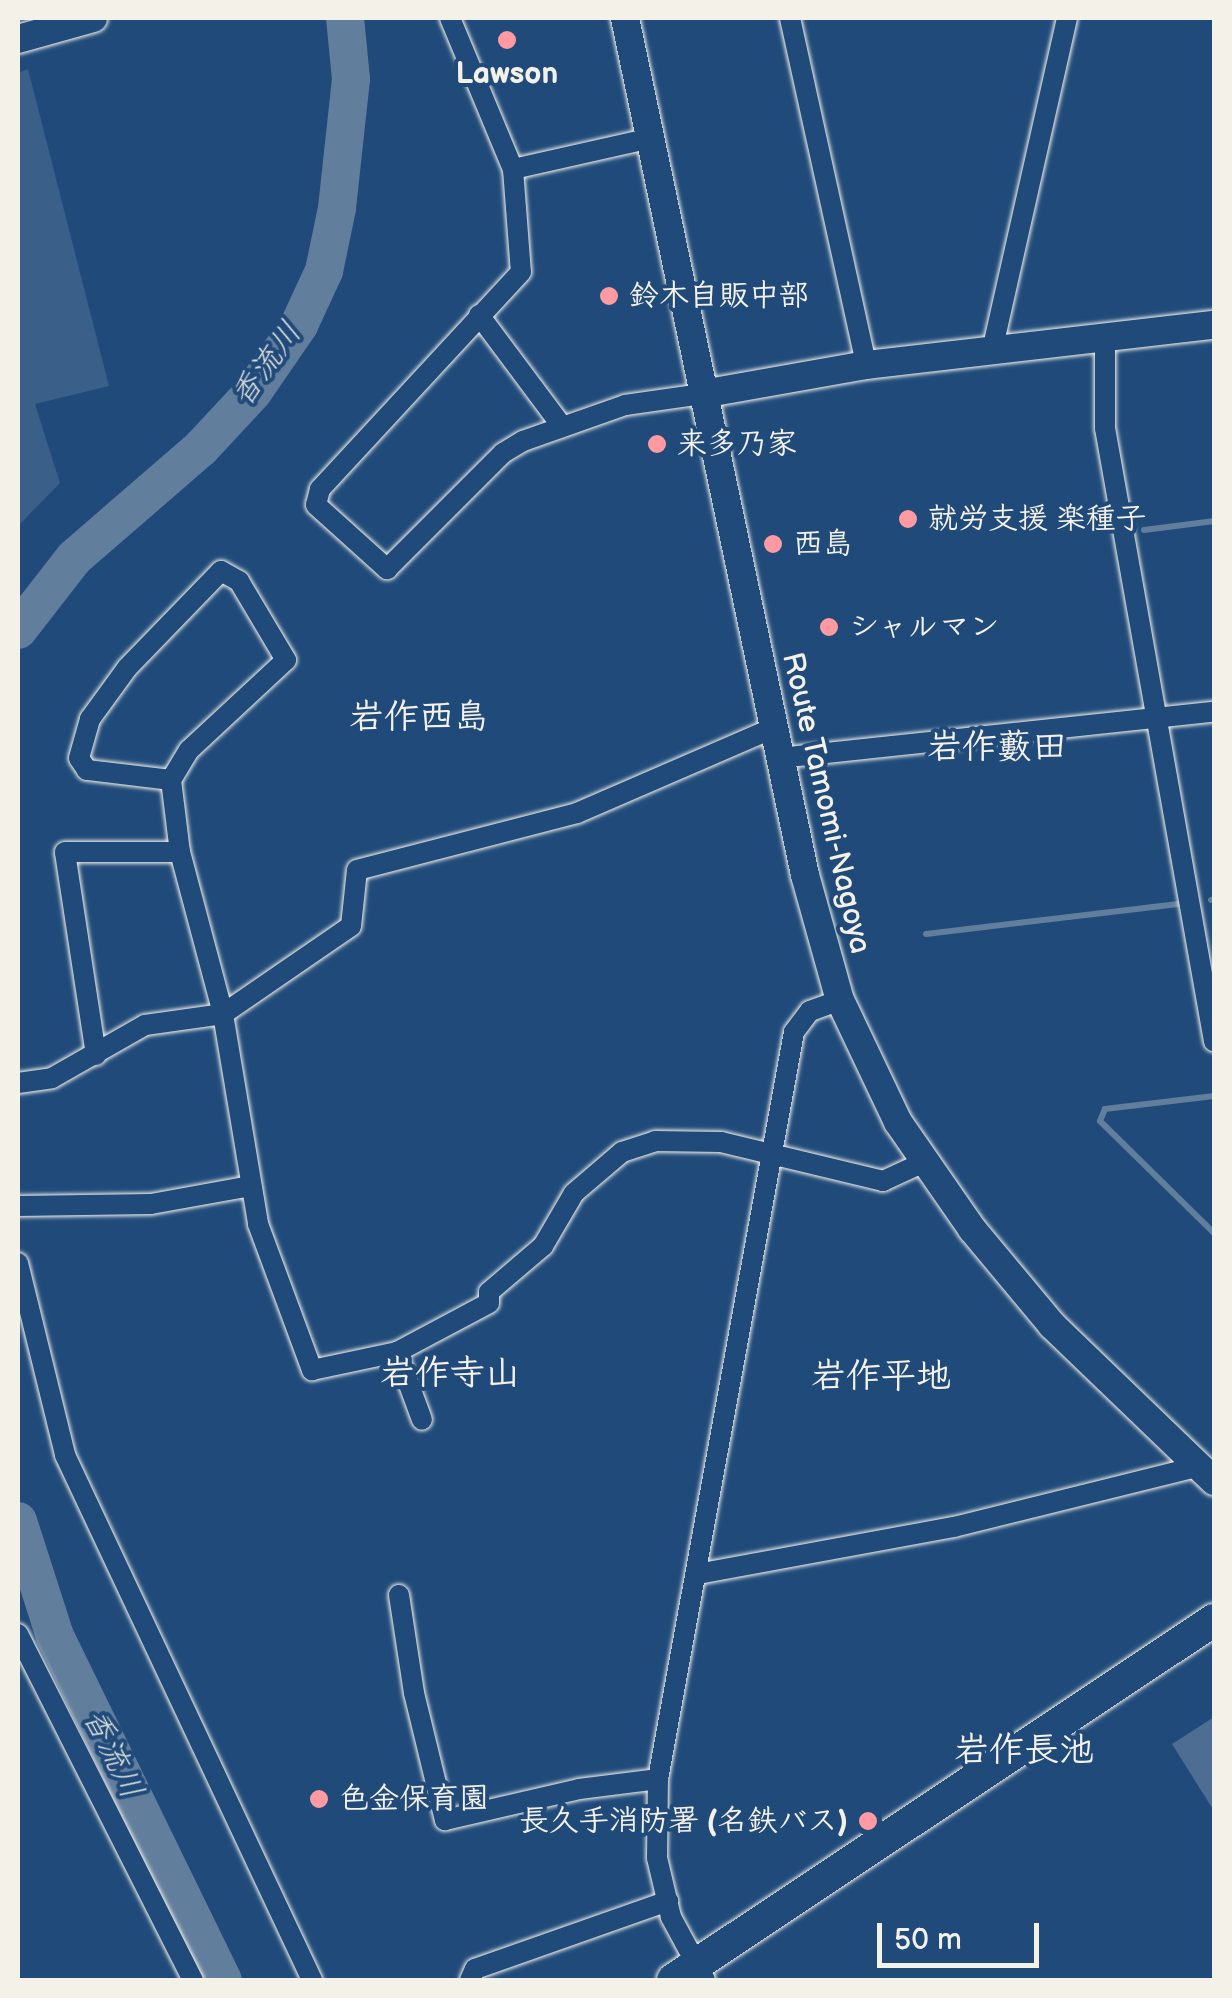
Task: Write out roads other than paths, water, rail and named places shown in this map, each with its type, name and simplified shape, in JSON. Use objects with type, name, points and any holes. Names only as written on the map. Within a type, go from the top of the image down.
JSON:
[{"type":"main road","points":[[18,38],[93,18]]},
{"type":"main road","name":"Route Tamomi-Nagoya","points":[[625,18],[780,758],[840,1000],[922,1163],[1052,1325],[1207,1473]]},
{"type":"main road","points":[[702,394],[866,364],[1214,325]]},
{"type":"main road","points":[[692,1975],[1214,1620]]},
{"type":"street","points":[[450,18],[513,170],[521,272],[320,489],[316,505],[388,569],[503,453],[561,425],[645,400],[702,394]]},
{"type":"street","points":[[790,18],[866,364]]},
{"type":"street","points":[[992,350],[1068,18]]},
{"type":"street","points":[[513,170],[652,138]]},
{"type":"street","points":[[479,315],[561,425]]},
{"type":"street","points":[[1106,336],[1104,428],[1214,1041]]},
{"type":"street","points":[[171,780],[87,770],[80,758],[90,719],[127,668],[221,571],[239,581],[286,660],[189,750],[171,780],[180,852],[223,1014],[251,1186],[290,1324],[312,1370],[396,1352],[489,1303],[489,1292],[542,1246],[574,1192],[622,1152],[655,1141],[771,1151],[883,1181],[922,1163]]},
{"type":"street","points":[[780,758],[1214,712]]},
{"type":"street","points":[[18,1082],[52,1078],[145,1025],[223,1014],[351,926],[357,870],[577,813],[774,728]]},
{"type":"street","points":[[96,1055],[65,852],[180,852]]},
{"type":"street","points":[[692,1975],[658,1858],[658,1779],[797,1025],[810,1011],[840,1000]]},
{"type":"street","points":[[18,1206],[150,1204],[251,1186]]},
{"type":"street","points":[[18,1263],[66,1455],[312,1980]]},
{"type":"street","points":[[396,1352],[422,1420]]},
{"type":"street","points":[[697,1574],[954,1527],[1207,1473]]},
{"type":"street","points":[[399,1594],[414,1693],[444,1820],[579,1789],[658,1779]]},
{"type":"street","points":[[18,1634],[193,1980]]},
{"type":"street","points":[[470,1980],[475,1969],[668,1901]]},
{"type":"waterway","name":"香流川","points":[[18,630],[74,558],[201,448],[253,392],[299,325],[324,271],[337,208],[351,79],[345,18]]},
{"type":"waterway","points":[[1144,530],[1214,521]]},
{"type":"waterway","points":[[926,934],[1178,904]]},
{"type":"waterway","points":[[1214,1096],[1105,1109],[1100,1121],[1214,1233]]},
{"type":"waterway","name":"香流川","points":[[18,1521],[55,1636],[223,1980]]},
{"type":"place","name":"Lawson","points":[[507,40]]},
{"type":"place","name":"鈴木自販中部","points":[[609,296]]},
{"type":"place","name":"来多乃家","points":[[657,444]]},
{"type":"place","name":"就労支援 楽種子","points":[[908,519]]},
{"type":"place","name":"西島","points":[[773,544]]},
{"type":"place","name":"シャルマン","points":[[829,627]]},
{"type":"place","name":"色金保育園","points":[[319,1799]]},
{"type":"place","name":"長久手消防署 (名鉄バス)","points":[[868,1821]]},
{"type":"district","name":"岩作西島","points":[[419,718]]},
{"type":"district","name":"岩作藪田","points":[[997,748]]},
{"type":"district","name":"岩作寺山","points":[[450,1374]]},
{"type":"district","name":"岩作平地","points":[[881,1377]]},
{"type":"district","name":"岩作長池","points":[[1024,1751]]}]
